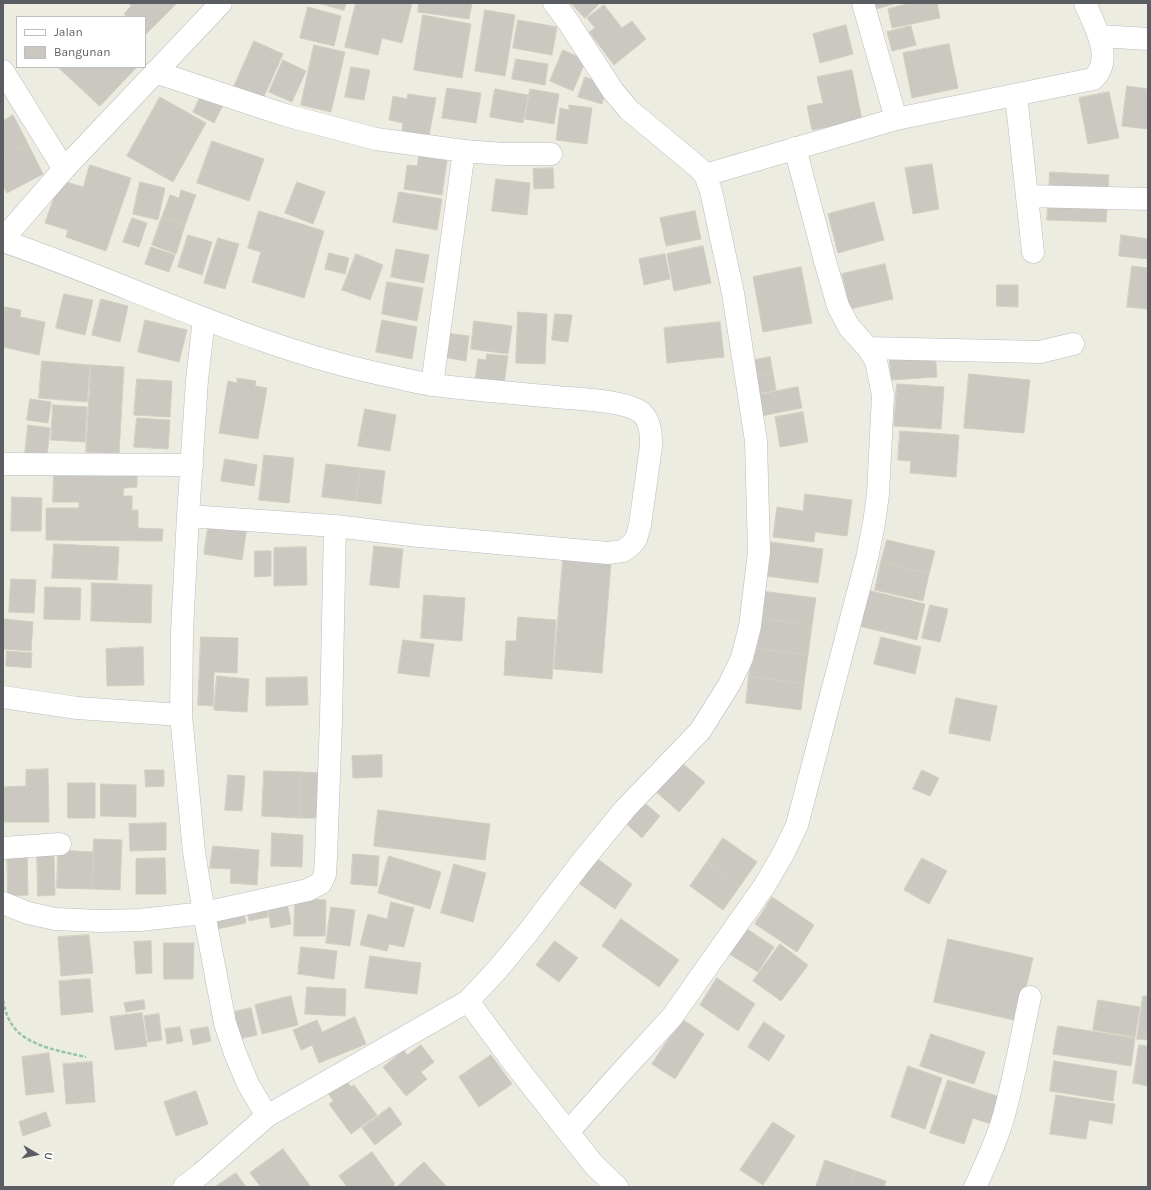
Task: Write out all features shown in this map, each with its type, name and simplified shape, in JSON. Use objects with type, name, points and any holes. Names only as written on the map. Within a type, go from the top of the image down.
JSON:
[{"type":"street","points":[[188,516],[335,526],[419,536],[608,553],[623,551],[636,539],[640,525],[651,446],[650,427],[647,419],[635,409],[599,401],[432,385],[349,367],[290,349],[204,319],[50,257],[3,240],[64,169],[221,3]]},
{"type":"street","points":[[184,1187],[267,1116],[468,1001],[497,970],[526,935],[580,864],[625,809],[700,731],[729,685],[742,658],[750,626],[759,552],[756,441],[733,293],[711,191],[705,175],[699,168],[629,110],[613,91],[567,20],[554,3]]},
{"type":"street","points":[[863,3],[896,119]]},
{"type":"street","points":[[705,175],[896,119],[1093,79],[1100,70],[1103,55],[1099,36],[1085,3]]},
{"type":"street","points":[[1099,36],[1148,39]]},
{"type":"street","points":[[3,71],[64,169]]},
{"type":"street","points":[[155,72],[285,115],[376,139],[464,151],[504,154],[552,154]]},
{"type":"street","points":[[1016,95],[1033,252]]},
{"type":"street","points":[[568,1132],[672,1017],[765,886],[784,854],[797,825],[867,558],[878,494],[883,395],[876,361],[868,348],[849,327],[838,306],[795,148]]},
{"type":"street","points":[[432,385],[464,151]]},
{"type":"street","points":[[1027,196],[1148,199]]},
{"type":"street","points":[[204,319],[197,380],[188,516],[182,631],[180,715],[194,852],[224,1022],[248,1084],[267,1116]]},
{"type":"street","points":[[868,348],[1040,352],[1073,344]]},
{"type":"street","points":[[3,464],[192,465]]},
{"type":"street","points":[[3,903],[28,913],[55,919],[100,921],[140,920],[204,913],[308,890],[321,883],[325,874],[331,728],[335,526]]},
{"type":"street","points":[[3,697],[78,708],[180,715]]},
{"type":"street","points":[[3,848],[60,844]]},
{"type":"street","points":[[975,1187],[995,1142],[1002,1122],[1030,997]]},
{"type":"street","points":[[468,1001],[516,1066],[594,1165],[617,1187]]},
{"type":"path","points":[[3,1000],[8,1018],[14,1028],[21,1035],[33,1042],[52,1049],[86,1056]]},
{"type":"building","points":[[129,3],[177,3],[146,34],[146,16],[126,16],[124,14],[131,6]]},
{"type":"building","points":[[318,3],[346,3],[344,10]]},
{"type":"building","points":[[356,3],[412,3],[402,43],[382,38],[378,55],[345,47]]},
{"type":"building","points":[[419,3],[472,3],[469,19],[418,12]]},
{"type":"building","points":[[571,3],[600,3],[585,18]]},
{"type":"building","points":[[871,3],[897,3],[873,10]]},
{"type":"building","points":[[912,3],[937,3],[940,18],[892,28],[888,9]]},
{"type":"building","points":[[604,5],[622,28],[632,21],[646,39],[614,65],[589,32],[595,28],[587,18]]},
{"type":"building","points":[[308,7],[341,16],[334,46],[300,38]]},
{"type":"building","points":[[485,10],[515,15],[505,76],[475,71]]},
{"type":"building","points":[[423,15],[471,24],[462,78],[414,70]]},
{"type":"building","points":[[518,20],[557,27],[552,55],[513,48]]},
{"type":"building","points":[[846,25],[853,54],[820,63],[813,34]]},
{"type":"building","points":[[911,26],[916,45],[892,51],[887,32]]},
{"type":"building","points":[[254,41],[283,54],[261,103],[232,91]]},
{"type":"building","points":[[949,44],[958,88],[912,98],[903,53]]},
{"type":"building","points":[[314,45],[345,52],[331,112],[301,105]]},
{"type":"building","points":[[563,50],[586,60],[573,91],[550,81]]},
{"type":"building","points":[[516,59],[548,64],[545,85],[512,79]]},
{"type":"building","points":[[283,60],[306,71],[292,102],[269,92]]},
{"type":"building","points":[[351,67],[370,70],[364,100],[345,97]]},
{"type":"building","points":[[59,68],[136,68],[100,106]]},
{"type":"building","points":[[852,70],[862,120],[812,130],[807,106],[823,103],[817,77]]},
{"type":"building","points":[[585,77],[608,85],[602,104],[578,97]]},
{"type":"building","points":[[1127,86],[1148,89],[1148,129],[1122,126]]},
{"type":"building","points":[[447,88],[481,93],[476,123],[442,118]]},
{"type":"building","points":[[495,89],[528,95],[523,123],[490,117]]},
{"type":"building","points":[[530,89],[559,94],[554,124],[525,119]]},
{"type":"building","points":[[203,91],[224,103],[214,123],[193,112]]},
{"type":"building","points":[[1109,92],[1119,138],[1088,144],[1079,98]]},
{"type":"building","points":[[408,94],[436,98],[429,136],[402,131],[403,123],[389,120],[393,96],[407,99]]},
{"type":"building","points":[[160,97],[206,123],[173,182],[127,156]]},
{"type":"building","points":[[569,105],[592,108],[587,144],[556,140],[560,108],[569,110]]},
{"type":"building","points":[[13,115],[28,144],[3,157],[3,121]]},
{"type":"building","points":[[212,141],[264,159],[249,201],[197,183]]},
{"type":"building","points":[[28,144],[43,174],[7,193],[3,185],[3,157]]},
{"type":"building","points":[[419,156],[447,160],[442,195],[404,189],[407,165],[417,166]]},
{"type":"building","points":[[932,164],[939,209],[913,214],[905,168]]},
{"type":"building","points":[[90,165],[131,178],[106,251],[66,237],[68,230],[45,223],[60,180],[83,187]]},
{"type":"building","points":[[553,168],[554,188],[534,189],[533,169]]},
{"type":"building","points":[[1050,172],[1109,175],[1106,222],[1047,220]]},
{"type":"building","points":[[496,179],[530,183],[527,215],[492,211]]},
{"type":"building","points":[[140,182],[165,188],[158,220],[133,214]]},
{"type":"building","points":[[297,182],[325,192],[313,224],[285,213]]},
{"type":"building","points":[[181,190],[196,195],[185,225],[162,217],[170,195],[179,198]]},
{"type":"building","points":[[399,192],[442,199],[437,230],[393,222]]},
{"type":"building","points":[[874,202],[884,240],[838,253],[828,214]]},
{"type":"building","points":[[259,211],[324,231],[304,298],[252,282],[261,252],[248,248]]},
{"type":"building","points":[[695,211],[701,239],[666,246],[660,218]]},
{"type":"building","points":[[162,217],[185,225],[176,254],[152,245]]},
{"type":"building","points":[[132,218],[147,223],[139,247],[123,242]]},
{"type":"building","points":[[188,235],[212,242],[202,275],[178,267]]},
{"type":"building","points":[[1121,235],[1148,239],[1148,259],[1119,256]]},
{"type":"building","points":[[218,238],[239,244],[225,289],[204,283]]},
{"type":"building","points":[[703,246],[711,283],[674,291],[667,254]]},
{"type":"building","points":[[151,247],[175,255],[169,272],[145,264]]},
{"type":"building","points":[[396,249],[429,255],[424,283],[391,277]]},
{"type":"building","points":[[329,253],[349,258],[345,274],[325,269]]},
{"type":"building","points":[[356,254],[383,265],[370,300],[342,290]]},
{"type":"building","points":[[665,254],[670,279],[644,285],[639,259]]},
{"type":"building","points":[[885,264],[893,299],[850,309],[842,274]]},
{"type":"building","points":[[1132,266],[1148,268],[1148,309],[1127,307]]},
{"type":"building","points":[[801,267],[812,323],[763,332],[753,277]]},
{"type":"building","points":[[387,282],[423,288],[417,321],[382,314]]},
{"type":"building","points":[[997,285],[1018,285],[1018,307],[997,306]]},
{"type":"building","points":[[64,294],[93,300],[85,335],[56,328]]},
{"type":"building","points":[[101,299],[128,306],[120,342],[92,335]]},
{"type":"building","points":[[5,307],[21,310],[20,317],[45,322],[39,355],[3,347],[3,314]]},
{"type":"building","points":[[518,312],[547,314],[545,364],[516,363]]},
{"type":"building","points":[[555,314],[572,315],[568,342],[552,340]]},
{"type":"building","points":[[145,320],[187,330],[179,362],[138,352]]},
{"type":"building","points":[[382,320],[417,327],[412,359],[376,352]]},
{"type":"building","points":[[474,321],[512,326],[508,354],[471,349]]},
{"type":"building","points":[[720,322],[724,357],[667,363],[664,328]]},
{"type":"building","points":[[446,333],[469,336],[466,361],[443,357]]},
{"type":"building","points":[[935,350],[937,377],[891,380],[889,354]]},
{"type":"building","points":[[487,354],[508,356],[504,384],[475,380],[478,359],[486,360]]},
{"type":"building","points":[[770,357],[773,373],[748,378],[745,362]]},
{"type":"building","points":[[42,361],[90,365],[87,402],[39,398]]},
{"type":"building","points":[[91,365],[124,367],[119,454],[86,452]]},
{"type":"building","points":[[773,373],[776,390],[751,395],[748,378]]},
{"type":"building","points":[[969,374],[1030,380],[1024,433],[964,428]]},
{"type":"building","points":[[237,378],[256,381],[255,386],[267,388],[258,439],[219,433],[228,381],[237,383]]},
{"type":"building","points":[[137,379],[172,381],[170,417],[134,415]]},
{"type":"building","points":[[897,384],[944,387],[941,429],[894,426]]},
{"type":"building","points":[[798,387],[802,408],[756,417],[752,396]]},
{"type":"building","points":[[30,399],[51,402],[48,423],[27,420]]},
{"type":"building","points":[[53,405],[87,407],[85,442],[51,440]]},
{"type":"building","points":[[365,409],[396,415],[390,451],[358,446]]},
{"type":"building","points":[[803,412],[808,442],[780,447],[775,417]]},
{"type":"building","points":[[137,418],[170,420],[168,449],[134,447]]},
{"type":"building","points":[[28,425],[50,428],[47,456],[25,454]]},
{"type":"building","points":[[900,431],[959,435],[956,477],[910,473],[911,461],[898,460]]},
{"type":"building","points":[[264,455],[294,458],[289,503],[259,500]]},
{"type":"building","points":[[225,459],[257,465],[254,486],[221,481]]},
{"type":"building","points":[[326,464],[360,468],[356,501],[322,497]]},
{"type":"building","points":[[360,468],[385,471],[381,504],[356,501]]},
{"type":"building","points":[[54,471],[137,471],[137,487],[124,488],[123,496],[132,496],[132,510],[138,510],[138,528],[163,529],[162,541],[46,540],[46,508],[79,508],[79,502],[53,502]]},
{"type":"building","points":[[805,494],[852,500],[847,536],[815,532],[814,542],[773,537],[777,507],[803,511]]},
{"type":"building","points":[[12,497],[42,498],[41,531],[11,531]]},
{"type":"building","points":[[209,521],[247,527],[242,560],[204,554]]},
{"type":"building","points":[[887,540],[935,551],[929,574],[881,562]]},
{"type":"building","points":[[771,542],[823,549],[818,583],[766,576]]},
{"type":"building","points":[[54,544],[119,547],[117,580],[52,578]]},
{"type":"building","points":[[374,546],[403,549],[399,588],[370,585]]},
{"type":"building","points":[[306,547],[307,585],[274,586],[274,548]]},
{"type":"building","points":[[255,551],[271,551],[271,576],[255,577]]},
{"type":"building","points":[[563,559],[611,563],[602,673],[554,669]]},
{"type":"building","points":[[881,562],[929,574],[923,601],[875,590]]},
{"type":"building","points":[[11,579],[36,580],[34,613],[9,612]]},
{"type":"building","points":[[92,583],[152,585],[151,623],[91,621]]},
{"type":"building","points":[[45,587],[81,588],[80,620],[44,619]]},
{"type":"building","points":[[863,589],[925,604],[917,640],[855,625]]},
{"type":"building","points":[[761,591],[816,598],[812,625],[758,618]]},
{"type":"building","points":[[424,595],[465,598],[462,641],[421,638]]},
{"type":"building","points":[[930,605],[948,609],[940,642],[922,638]]},
{"type":"building","points":[[518,617],[556,620],[552,679],[504,675],[506,641],[516,641]]},
{"type":"building","points":[[758,618],[812,625],[808,655],[754,648]]},
{"type":"building","points":[[4,619],[33,622],[31,651],[3,649]]},
{"type":"building","points":[[201,637],[238,638],[237,673],[214,672],[213,706],[198,705]]},
{"type":"building","points":[[881,637],[921,647],[915,674],[874,664]]},
{"type":"building","points":[[403,640],[434,644],[429,677],[398,673]]},
{"type":"building","points":[[143,647],[144,685],[107,686],[106,649]]},
{"type":"building","points":[[754,648],[808,655],[804,684],[749,676]]},
{"type":"building","points":[[7,651],[32,653],[31,668],[6,666]]},
{"type":"building","points":[[217,676],[249,679],[247,712],[214,710]]},
{"type":"building","points":[[749,676],[804,684],[801,710],[746,703]]},
{"type":"building","points":[[307,677],[308,705],[266,706],[266,678]]},
{"type":"building","points":[[956,698],[997,706],[990,741],[949,733]]},
{"type":"building","points":[[382,755],[382,777],[353,778],[352,756]]},
{"type":"building","points":[[678,760],[705,782],[679,812],[653,789]]},
{"type":"building","points":[[48,769],[49,822],[3,822],[3,787],[26,786],[26,770]]},
{"type":"building","points":[[145,770],[164,770],[164,786],[146,787]]},
{"type":"building","points":[[922,770],[939,778],[930,796],[913,789]]},
{"type":"building","points":[[264,771],[301,772],[300,818],[262,816]]},
{"type":"building","points":[[301,772],[323,773],[320,818],[300,818]]},
{"type":"building","points":[[228,775],[245,776],[242,811],[225,810]]},
{"type":"building","points":[[68,783],[95,783],[95,818],[68,818]]},
{"type":"building","points":[[101,784],[136,785],[136,817],[101,816]]},
{"type":"building","points":[[640,799],[660,816],[642,838],[622,820]]},
{"type":"building","points":[[378,810],[490,824],[485,860],[374,846]]},
{"type":"building","points":[[166,823],[166,850],[130,851],[129,824]]},
{"type":"building","points":[[272,833],[303,835],[302,867],[271,866]]},
{"type":"building","points":[[723,838],[757,862],[740,886],[707,862]]},
{"type":"building","points":[[94,839],[122,840],[120,890],[92,889]]},
{"type":"building","points":[[213,846],[259,850],[257,885],[230,883],[231,869],[210,868]]},
{"type":"building","points":[[58,850],[94,852],[92,889],[57,888]]},
{"type":"building","points":[[7,854],[27,854],[28,895],[8,896]]},
{"type":"building","points":[[37,854],[54,854],[55,895],[38,896]]},
{"type":"building","points":[[353,854],[379,856],[377,886],[351,884]]},
{"type":"building","points":[[592,855],[632,884],[615,909],[574,880]]},
{"type":"building","points":[[389,856],[441,872],[430,909],[378,893]]},
{"type":"building","points":[[165,858],[166,894],[136,894],[136,859]]},
{"type":"building","points":[[922,858],[947,871],[929,904],[904,890]]},
{"type":"building","points":[[707,862],[740,886],[723,910],[690,886]]},
{"type":"building","points":[[454,864],[486,873],[473,922],[441,913]]},
{"type":"building","points":[[772,897],[814,925],[797,952],[755,924]]},
{"type":"building","points":[[295,899],[326,900],[325,936],[294,936]]},
{"type":"building","points":[[265,902],[268,917],[249,921],[246,906]]},
{"type":"building","points":[[287,902],[291,924],[271,928],[267,905]]},
{"type":"building","points":[[391,902],[414,908],[404,947],[389,944],[387,951],[360,945],[368,914],[387,919]]},
{"type":"building","points":[[331,907],[355,910],[350,946],[326,943]]},
{"type":"building","points":[[243,909],[246,923],[217,929],[215,915]]},
{"type":"building","points":[[621,919],[679,960],[659,987],[602,946]]},
{"type":"building","points":[[740,924],[774,947],[758,972],[723,950]]},
{"type":"building","points":[[89,935],[93,973],[61,976],[58,937]]},
{"type":"building","points":[[948,939],[1033,958],[1018,1021],[934,1002]]},
{"type":"building","points":[[151,941],[152,973],[136,974],[134,942]]},
{"type":"building","points":[[555,941],[578,958],[559,982],[536,965]]},
{"type":"building","points":[[164,943],[194,943],[193,979],[164,979]]},
{"type":"building","points":[[780,944],[808,965],[781,1001],[753,981]]},
{"type":"building","points":[[301,947],[337,951],[334,979],[298,974]]},
{"type":"building","points":[[370,956],[421,963],[417,994],[365,988]]},
{"type":"building","points":[[717,978],[755,1004],[738,1031],[700,1005]]},
{"type":"building","points":[[90,979],[93,1012],[61,1015],[59,981]]},
{"type":"building","points":[[307,987],[346,989],[345,1016],[305,1014]]},
{"type":"building","points":[[291,996],[298,1025],[262,1034],[255,1005]]},
{"type":"building","points":[[1143,996],[1148,996],[1148,1040],[1137,1039]]},
{"type":"building","points":[[144,1000],[145,1009],[126,1012],[124,1003]]},
{"type":"building","points":[[1098,1000],[1140,1007],[1135,1037],[1093,1030]]},
{"type":"building","points":[[251,1008],[257,1035],[235,1040],[229,1013]]},
{"type":"building","points":[[142,1013],[147,1046],[115,1050],[110,1017]]},
{"type":"building","points":[[159,1014],[162,1040],[148,1042],[144,1016]]},
{"type":"building","points":[[355,1017],[366,1044],[319,1063],[312,1045],[301,1050],[293,1030],[317,1020],[322,1032]]},
{"type":"building","points":[[682,1019],[704,1034],[675,1079],[652,1064]]},
{"type":"building","points":[[764,1022],[785,1036],[769,1061],[748,1047]]},
{"type":"building","points":[[1058,1026],[1135,1038],[1131,1066],[1053,1054]]},
{"type":"building","points":[[180,1027],[183,1041],[167,1044],[165,1029]]},
{"type":"building","points":[[208,1027],[211,1041],[193,1045],[190,1030]]},
{"type":"building","points":[[931,1034],[985,1052],[974,1084],[920,1066]]},
{"type":"building","points":[[421,1045],[434,1062],[421,1072],[427,1079],[406,1096],[383,1067],[404,1050],[407,1055]]},
{"type":"building","points":[[1139,1045],[1148,1046],[1148,1086],[1133,1083]]},
{"type":"building","points":[[49,1053],[54,1092],[26,1095],[22,1057]]},
{"type":"building","points":[[491,1055],[512,1084],[479,1107],[459,1077]]},
{"type":"building","points":[[1054,1061],[1117,1071],[1113,1101],[1050,1091]]},
{"type":"building","points":[[92,1062],[95,1102],[66,1104],[63,1064]]},
{"type":"building","points":[[908,1066],[942,1078],[925,1129],[891,1117]]},
{"type":"building","points":[[346,1080],[351,1087],[354,1085],[377,1115],[351,1134],[329,1104],[333,1101],[328,1093]]},
{"type":"building","points":[[948,1080],[1003,1098],[994,1125],[973,1118],[964,1144],[930,1133]]},
{"type":"building","points":[[196,1091],[208,1124],[176,1136],[164,1102]]},
{"type":"building","points":[[1056,1095],[1115,1104],[1112,1124],[1089,1120],[1086,1139],[1050,1134]]},
{"type":"building","points":[[390,1107],[402,1124],[375,1145],[362,1128]]},
{"type":"building","points":[[46,1112],[51,1126],[23,1136],[19,1122]]},
{"type":"building","points":[[773,1122],[795,1136],[763,1185],[740,1170]]},
{"type":"building","points":[[283,1149],[311,1187],[261,1187],[250,1173]]},
{"type":"building","points":[[372,1152],[395,1184],[392,1187],[347,1187],[339,1176]]},
{"type":"building","points":[[825,1160],[856,1171],[851,1187],[816,1187]]},
{"type":"building","points":[[424,1162],[446,1186],[397,1187]]},
{"type":"building","points":[[856,1171],[886,1181],[884,1187],[851,1187]]},
{"type":"building","points":[[236,1173],[246,1187],[215,1187]]}]
